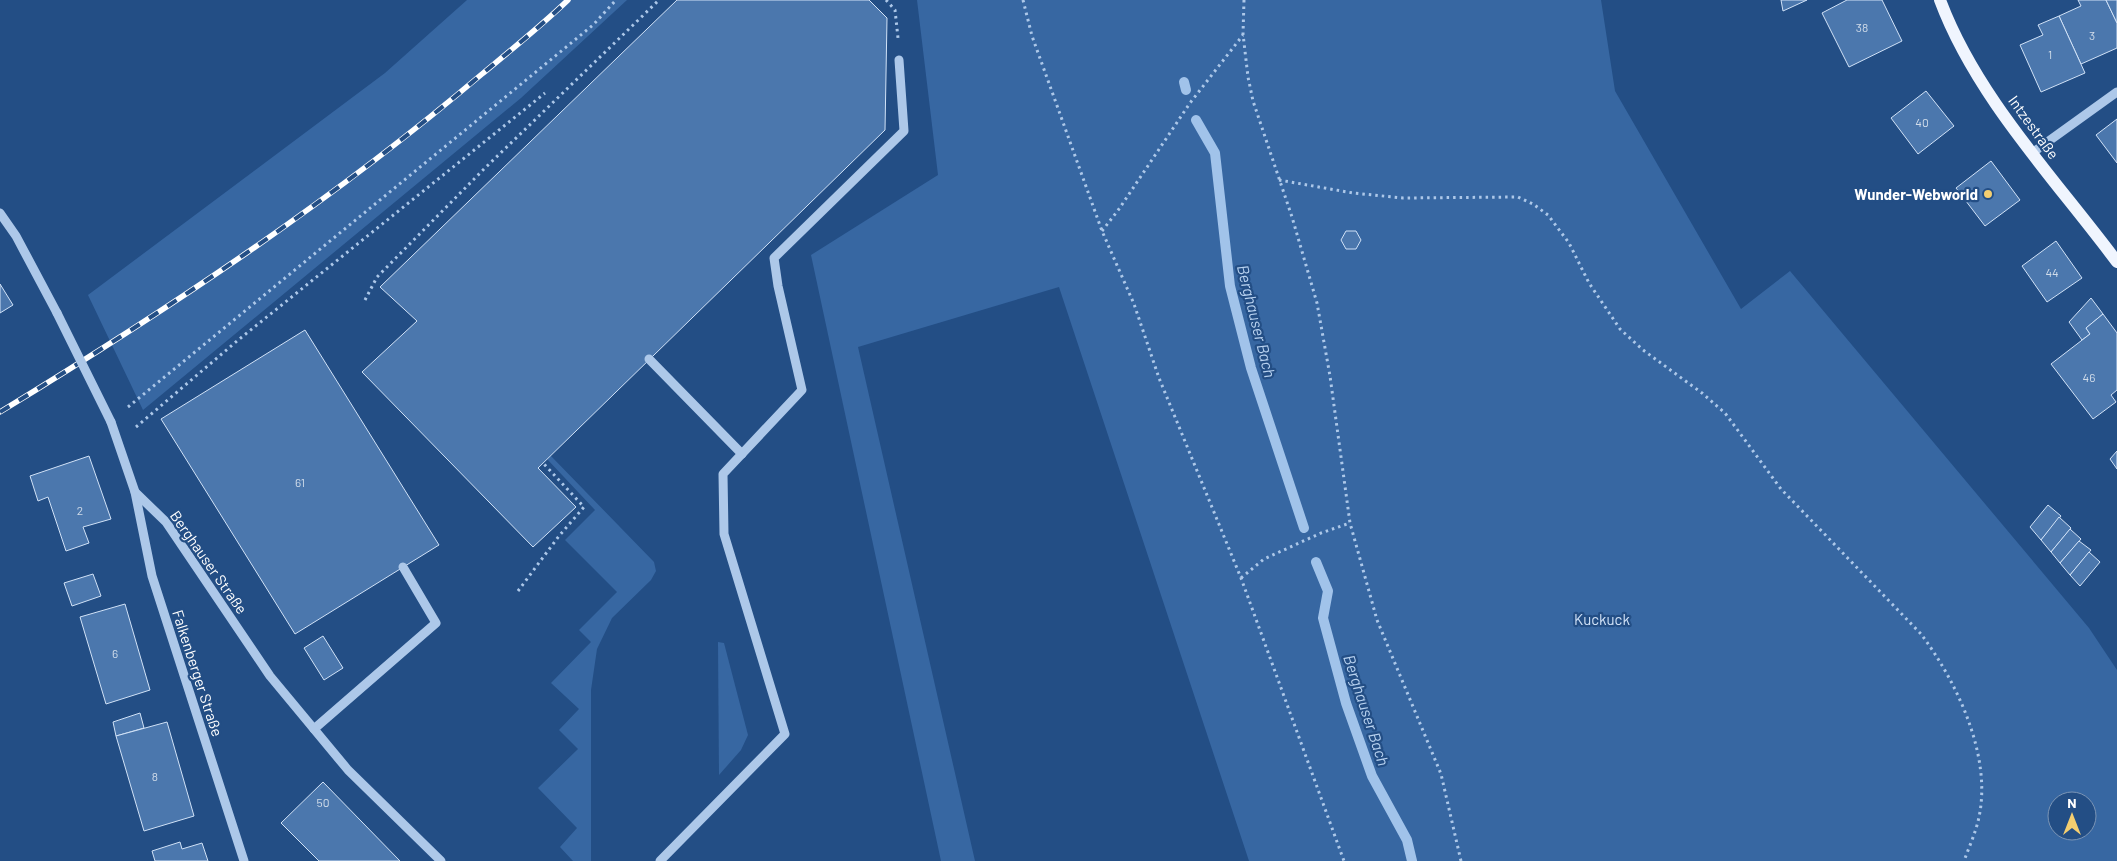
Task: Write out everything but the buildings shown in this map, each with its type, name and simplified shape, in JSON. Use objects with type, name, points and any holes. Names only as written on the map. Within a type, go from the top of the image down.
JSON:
[{"type":"main road","name":"Intzestraße","points":[[1940,0],[1957,40],[1990,94],[2032,153],[2117,262]]},
{"type":"street","points":[[660,861],[785,734],[724,534],[723,474],[802,390],[778,286],[774,258],[904,131],[900,60]]},
{"type":"street","points":[[2032,153],[2117,92]]},
{"type":"street","name":"Berghauser Straße","points":[[0,213],[20,243],[111,422],[134,492],[166,522],[270,676],[348,770],[441,861]]},
{"type":"street","points":[[649,359],[742,454]]},
{"type":"street","name":"Falkenberger Straße","points":[[134,492],[152,576],[244,861]]},
{"type":"street","points":[[314,728],[436,623],[403,567]]},
{"type":"path","points":[[111,422],[592,25],[616,0]]},
{"type":"path","points":[[365,300],[377,277],[491,162],[660,0]]},
{"type":"path","points":[[886,0],[896,10],[900,60]]},
{"type":"path","points":[[1023,0],[1032,36],[1102,231],[1134,304],[1160,378],[1241,578],[1344,861]]},
{"type":"path","points":[[1244,0],[1244,34],[1248,77],[1253,101],[1317,304],[1330,376],[1350,523],[1377,620],[1441,774],[1461,861]]},
{"type":"path","points":[[1102,231],[1119,209],[1190,103],[1244,34]]},
{"type":"path","points":[[118,442],[237,341],[545,93]]},
{"type":"path","points":[[1279,180],[1353,193],[1403,198],[1518,197],[1548,214],[1569,243],[1589,283],[1620,329],[1643,350],[1702,393],[1725,413],[1781,489],[1921,634],[1938,656],[1957,690],[1967,718],[1980,772],[1979,818],[1964,861]]},
{"type":"path","points":[[518,591],[559,536],[584,507],[543,463]]},
{"type":"path","points":[[1241,578],[1264,559],[1321,533],[1350,523]]},
{"type":"green space","points":[[467,0],[627,0],[521,98],[143,410],[88,295],[385,73]]},
{"type":"green space","name":"Kuckuck","points":[[917,0],[1601,0],[1615,91],[1741,309],[1790,271],[2089,628],[2117,670],[2117,861],[1249,861],[1059,287],[858,347],[975,861],[941,861],[811,255],[938,175]]},
{"type":"green space","points":[[550,455],[654,562],[656,571],[651,580],[612,618],[597,649],[591,690],[591,861],[573,861],[560,847],[577,828],[538,788],[578,749],[559,730],[579,709],[551,683],[591,642],[579,630],[617,592],[565,540],[595,510],[547,459]]},
{"type":"green space","points":[[718,642],[724,643],[748,735],[741,750],[719,775]]},
{"type":"waterway","name":"Berghauser Bach","points":[[1184,82],[1186,90]]},
{"type":"waterway","name":"Berghauser Bach","points":[[1196,120],[1215,153],[1230,286],[1251,368],[1304,528]]},
{"type":"waterway","name":"Berghauser Bach","points":[[1316,562],[1328,591],[1323,618],[1346,703],[1372,776],[1407,840],[1412,861]]},
{"type":"railway","points":[[0,412],[186,294],[308,210],[425,121],[526,38],[568,0]]},
{"type":"place","name":"Wunder-Webworld","points":[[1988,194]]}]
